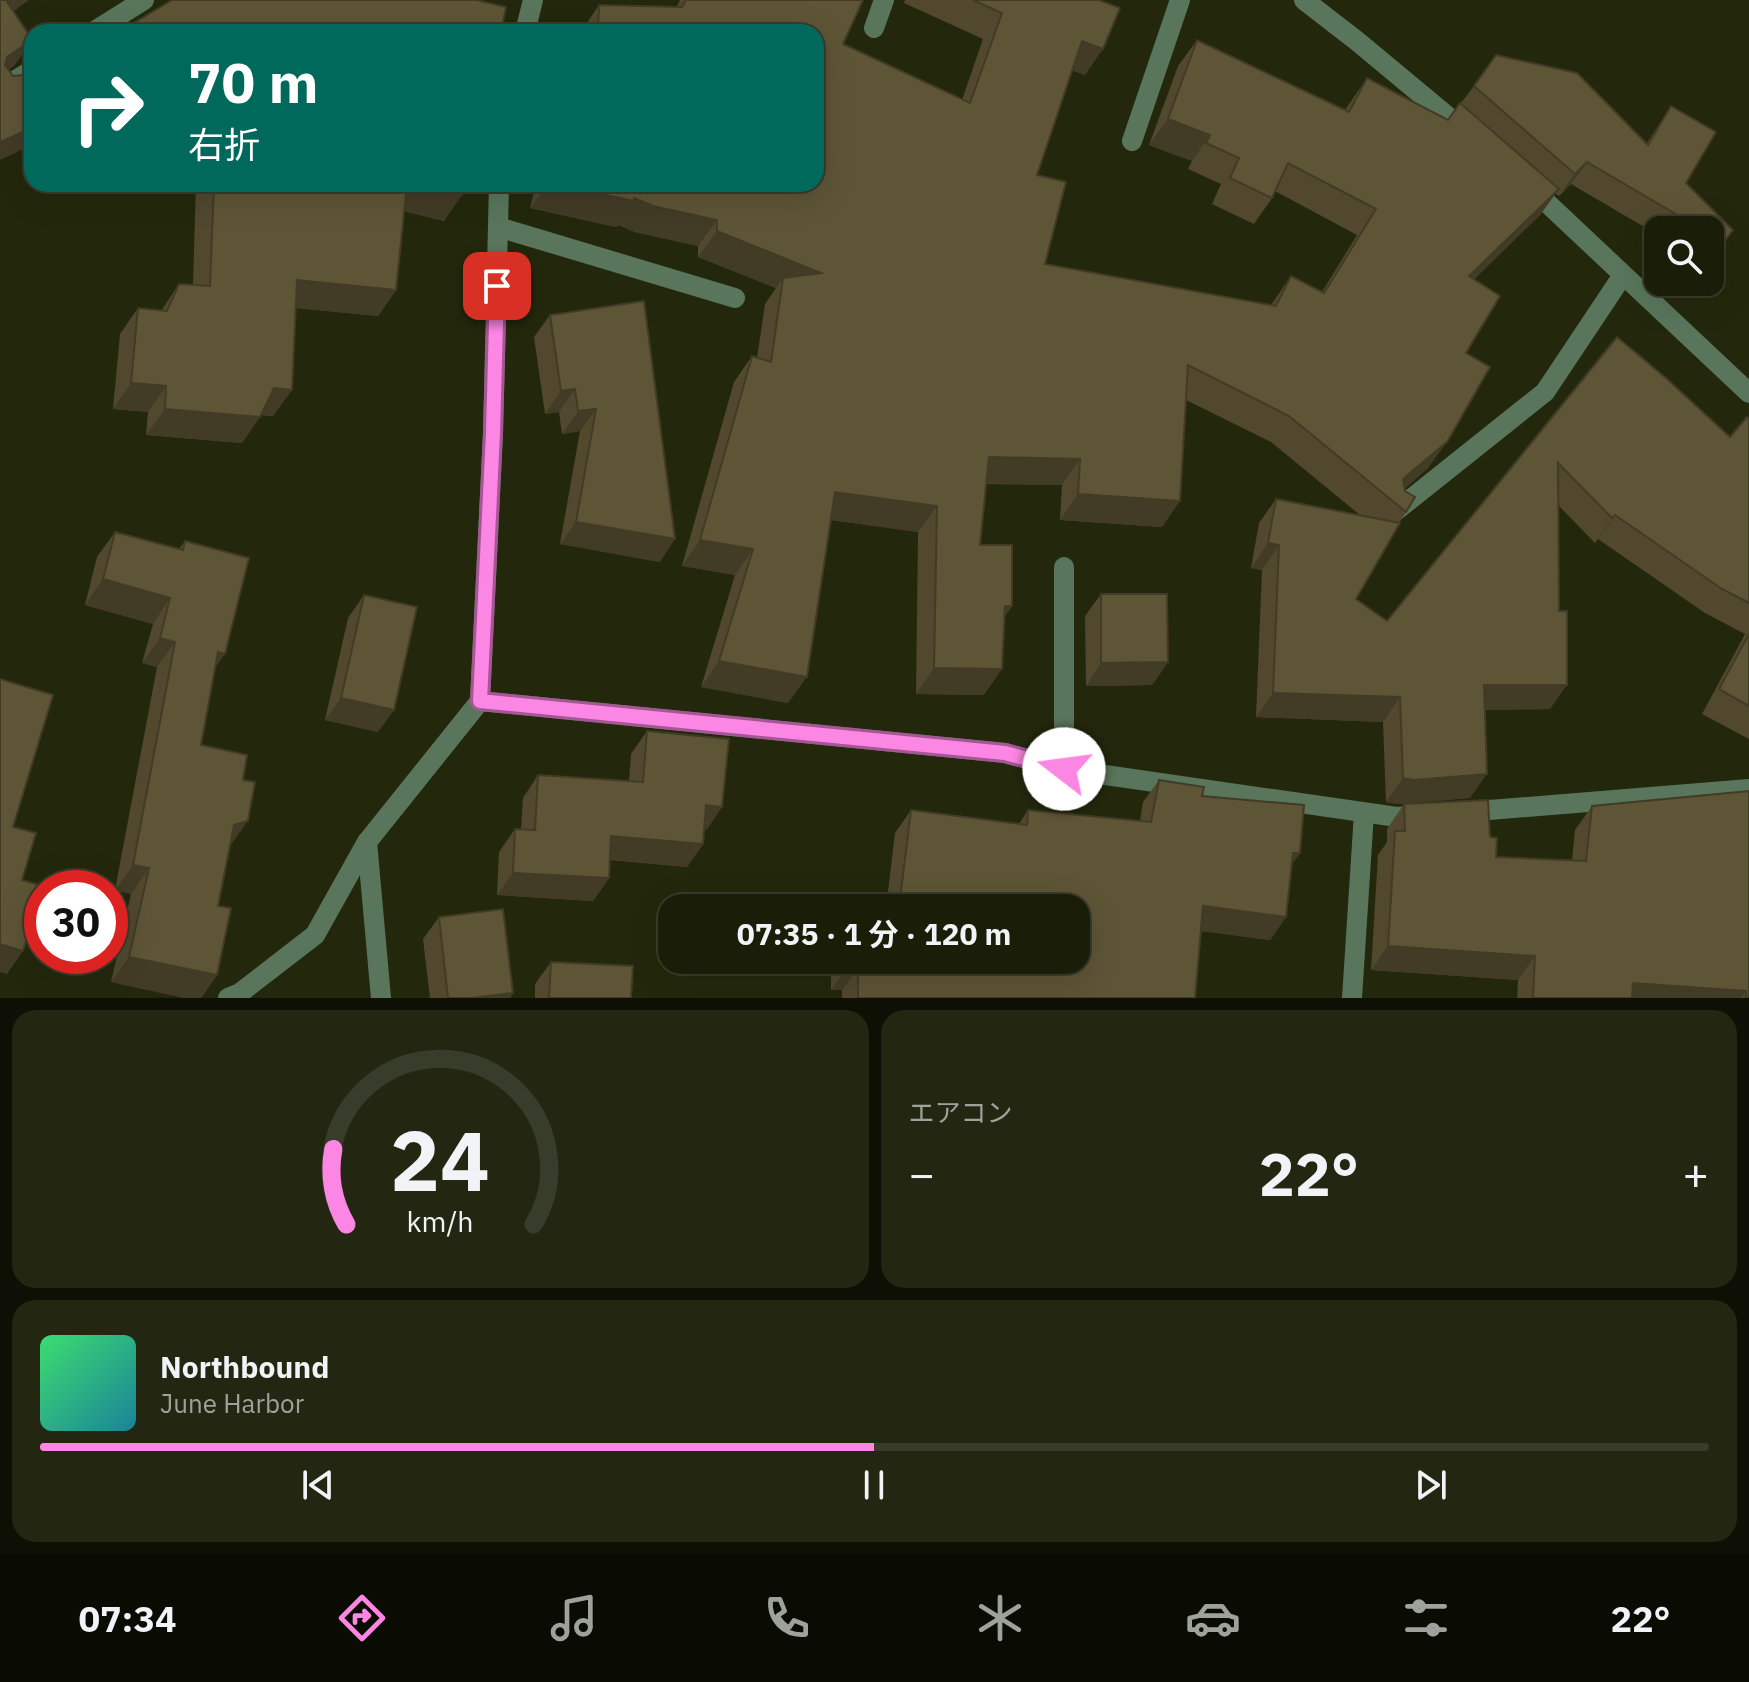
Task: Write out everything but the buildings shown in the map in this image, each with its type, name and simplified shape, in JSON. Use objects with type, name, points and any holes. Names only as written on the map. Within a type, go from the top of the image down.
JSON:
[{"type":"street","points":[[106,24],[144,0]]},
{"type":"street","points":[[527,24],[533,0]]},
{"type":"street","points":[[874,28],[884,0]]},
{"type":"street","points":[[1132,141],[1180,0]]},
{"type":"street","points":[[1304,0],[1490,152]]},
{"type":"street","points":[[0,90],[24,75]]},
{"type":"street","points":[[1514,172],[1749,393]]},
{"type":"street","points":[[228,998],[240,993],[315,935],[367,842],[480,701],[493,433],[499,192]]},
{"type":"street","points":[[498,227],[735,298]]},
{"type":"street","points":[[1397,510],[1545,392],[1623,275]]},
{"type":"street","points":[[1064,567],[1064,769]]},
{"type":"street","points":[[480,701],[1005,753],[1064,769],[1397,817],[1749,789]]},
{"type":"street","points":[[1352,998],[1364,813]]},
{"type":"street","points":[[367,842],[381,998]]},
{"type":"route","points":[[497,286],[480,701],[1005,753],[1064,769]]}]
